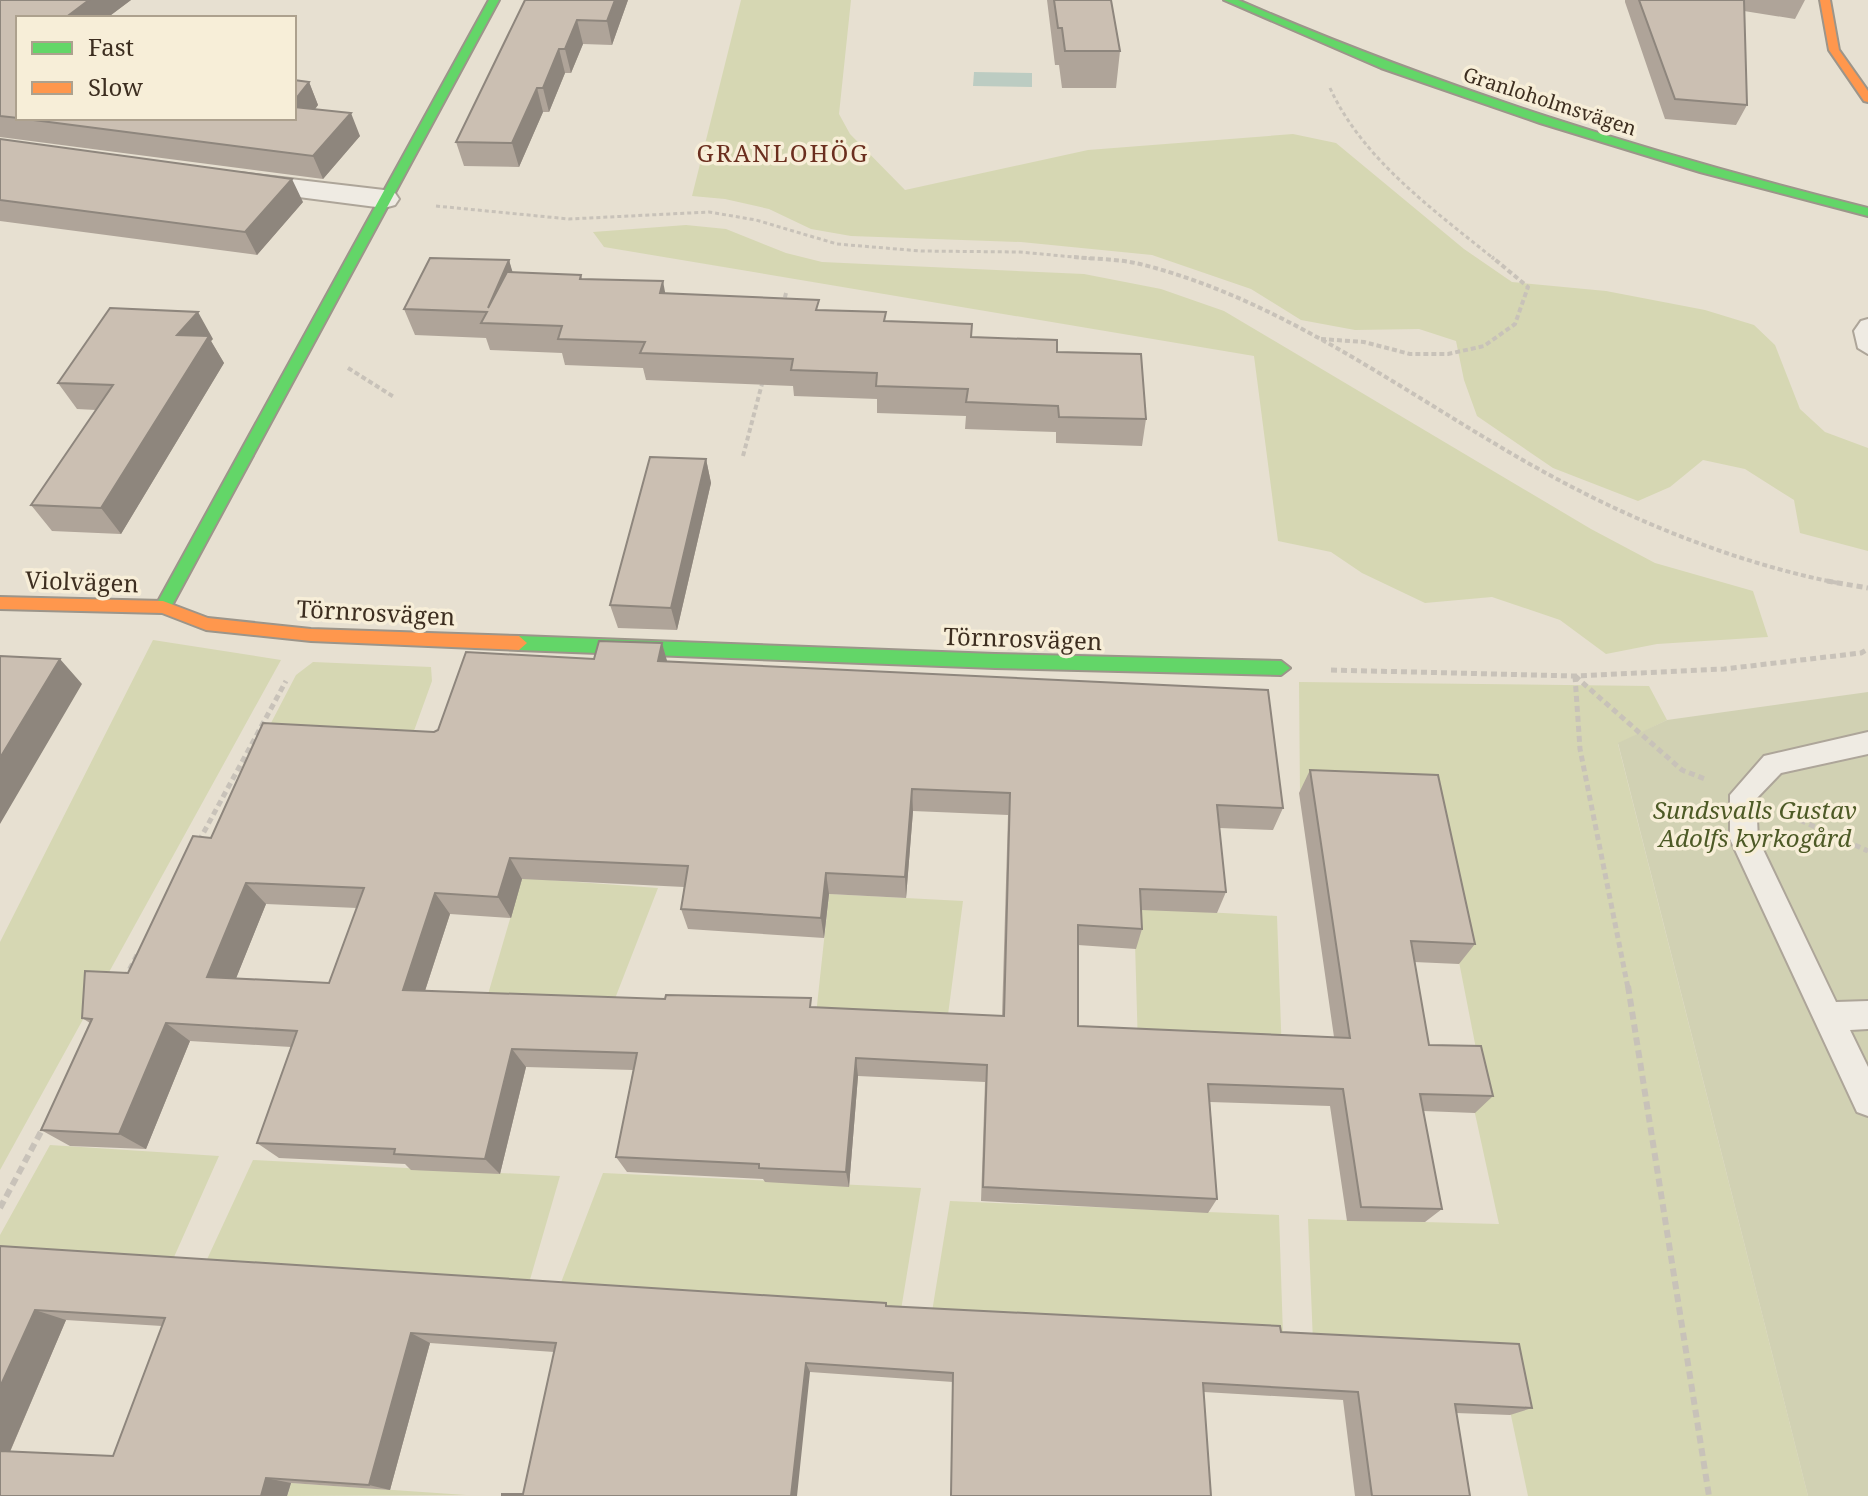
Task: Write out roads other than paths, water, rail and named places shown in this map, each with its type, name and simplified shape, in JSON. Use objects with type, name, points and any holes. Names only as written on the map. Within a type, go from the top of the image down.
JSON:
[{"type":"street","points":[[163,607],[494,0]]},
{"type":"street","name":"Granloholmsvägen","points":[[1229,0],[1372,64],[1490,106],[1726,178],[1868,212]]},
{"type":"street","points":[[1825,0],[1834,50],[1868,99]]},
{"type":"street","points":[[220,179],[384,199]]},
{"type":"street","name":"Violvägen","points":[[0,603],[163,607]]},
{"type":"street","name":"Törnrosvägen","points":[[163,607],[206,624],[311,635],[980,661],[1281,668]]},
{"type":"lane","points":[[1868,325],[1864,331],[1868,348]]},
{"type":"lane","points":[[1868,743],[1773,764],[1743,795],[1744,839],[1868,1101]]},
{"type":"lane","points":[[1826,1016],[1868,1015]]},
{"type":"district","name":"GRANLOHÖG","points":[[783,152]]},
{"type":"park label","name":"Sundsvalls Gustav Adolfs kyrkogård","points":[[1755,823]]}]
